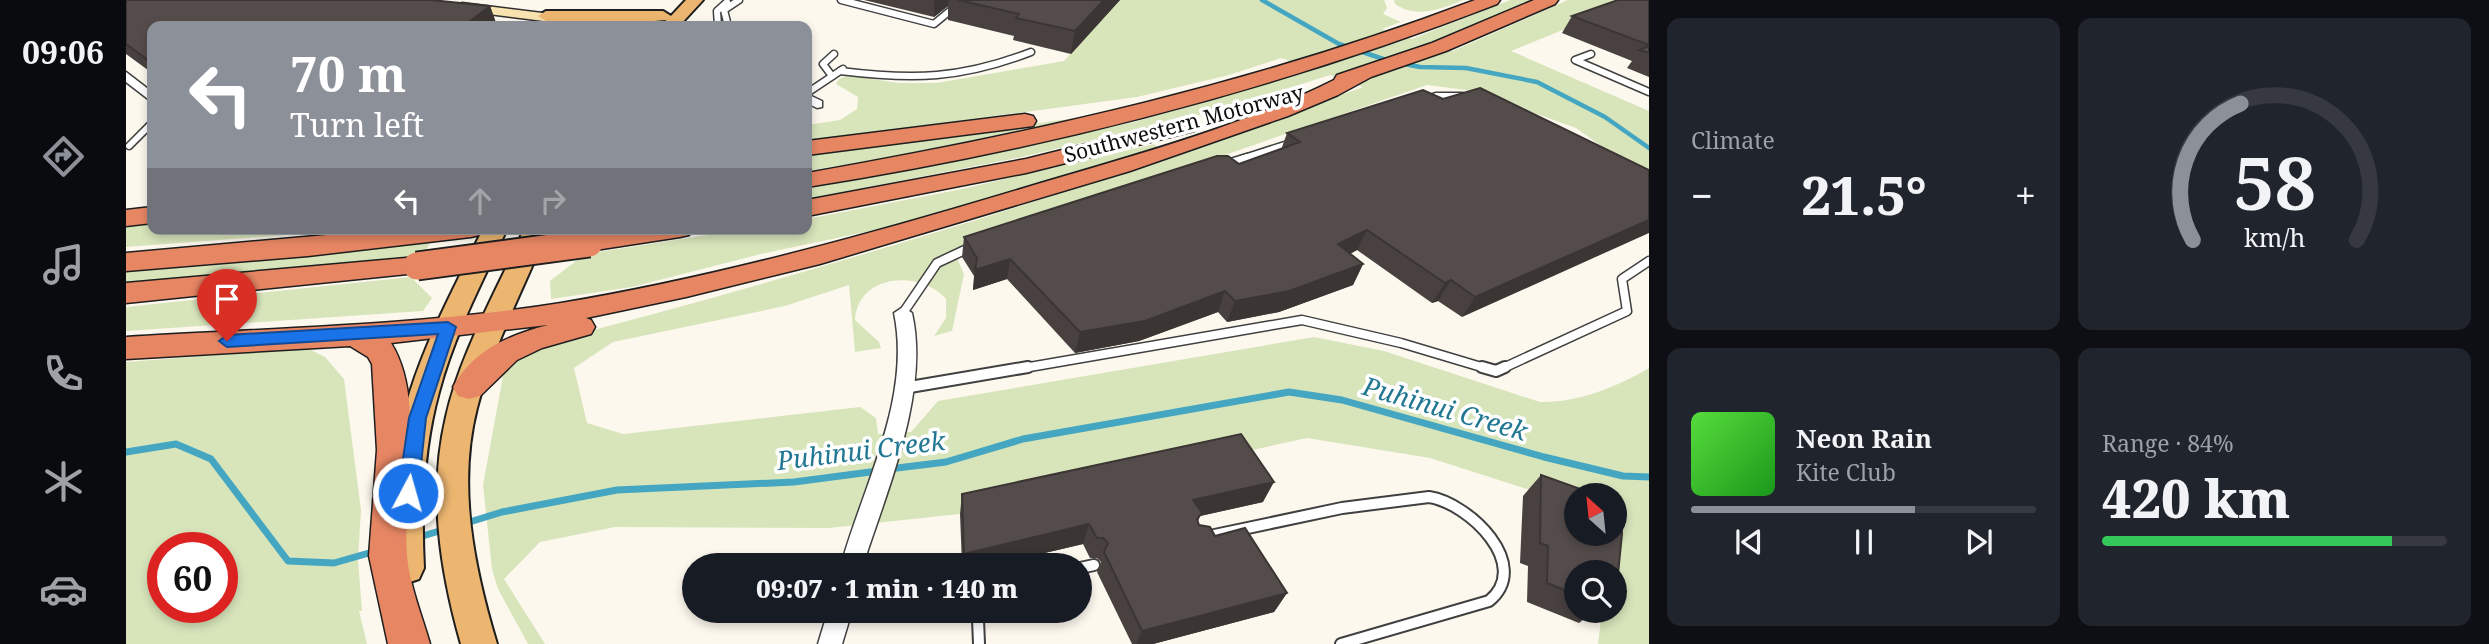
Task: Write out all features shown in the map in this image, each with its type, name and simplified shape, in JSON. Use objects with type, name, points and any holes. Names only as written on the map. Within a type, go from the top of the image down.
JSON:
[{"type":"highway","name":"Southwestern Motorway","points":[[812,179],[1016,142],[1202,97],[1400,35],[1492,0]]},
{"type":"highway","name":"Southwestern Motorway","points":[[812,207],[1026,166],[1251,108],[1352,78],[1438,47],[1549,0]]},
{"type":"highway","points":[[812,147],[1094,111],[1303,66]]},
{"type":"highway","points":[[126,348],[448,327],[570,311],[726,278],[924,226],[1115,169],[1269,116],[1352,78]]},
{"type":"highway","points":[[126,218],[147,216]]},
{"type":"highway","points":[[126,262],[424,235]]},
{"type":"highway","points":[[126,293],[417,265],[641,235]]},
{"type":"highway","points":[[469,387],[491,360],[517,345],[671,302],[705,290],[726,278]]},
{"type":"highway","points":[[354,333],[375,345],[388,364],[398,512],[388,556],[402,598],[412,644]]},
{"type":"main road","points":[[662,21],[678,0]]},
{"type":"main road","points":[[664,21],[695,0]]},
{"type":"main road","points":[[444,5],[581,21]]},
{"type":"main road","points":[[546,16],[632,18],[649,21]]},
{"type":"main road","points":[[398,512],[418,418],[448,327],[492,235]]},
{"type":"main road","points":[[479,644],[460,579],[452,495],[460,418],[495,321],[533,235]]},
{"type":"street","points":[[126,76],[147,94]]},
{"type":"street","points":[[856,553],[894,433],[909,342],[908,324],[903,313]]},
{"type":"street","points":[[830,644],[836,623]]},
{"type":"lane","points":[[718,21],[717,11],[730,0]]},
{"type":"lane","points":[[726,21],[724,10],[739,0]]},
{"type":"lane","points":[[841,0],[934,24],[962,0]]},
{"type":"lane","points":[[812,96],[843,69],[899,79],[931,79],[985,68],[1031,52]]},
{"type":"lane","points":[[832,76],[823,64],[834,54]]},
{"type":"lane","points":[[1591,54],[1575,60],[1649,92]]},
{"type":"lane","points":[[1423,100],[1436,96],[1466,97]]},
{"type":"lane","points":[[129,146],[147,128]]},
{"type":"lane","points":[[1214,168],[1306,138]]},
{"type":"lane","points":[[903,313],[937,264],[978,244]]},
{"type":"lane","points":[[902,388],[1302,320],[1401,343],[1496,372],[1627,311],[1622,279],[1649,261]]},
{"type":"lane","points":[[1196,540],[1327,509],[1431,498],[1452,504],[1480,529],[1503,556],[1506,574],[1497,595],[1489,601],[1341,644]]},
{"type":"lane","points":[[978,623],[978,644]]},
{"type":"green space","points":[[1120,0],[1384,0],[1387,8],[1383,14],[1401,22],[1382,29],[1412,39],[1510,0],[1533,0],[1428,43],[1453,51],[1568,0],[1636,0],[1511,51],[1649,111],[1649,180],[1576,128],[1474,91],[1427,85],[953,249],[964,274],[952,331],[934,336],[946,318],[946,299],[935,289],[907,280],[892,281],[878,285],[867,293],[858,305],[855,320],[879,342],[881,348],[855,352],[849,285],[785,306],[613,342],[574,368],[587,423],[623,434],[860,407],[876,418],[878,434],[911,432],[938,401],[1314,337],[1384,351],[1540,402],[1582,397],[1649,368],[1649,644],[1598,644],[1601,623],[1627,623],[1627,560],[1615,560],[1615,546],[1628,546],[1628,483],[1564,483],[1564,501],[1430,458],[1307,438],[960,514],[829,528],[615,527],[540,542],[504,579],[545,644],[528,644],[498,589],[492,569],[483,485],[503,376],[522,357],[538,350],[544,343],[751,287],[957,226],[1161,159],[1363,87],[1330,75],[1224,109],[1022,157],[812,198],[812,188],[1135,122],[1314,70],[1281,58],[1229,75],[1137,97],[812,140],[812,124],[840,120],[857,109],[858,97],[836,84],[839,79],[848,75],[898,83],[936,83],[1064,61]]},
{"type":"green space","points":[[1394,0],[1463,0],[1420,12],[1403,9],[1395,4]]},
{"type":"green space","points":[[1083,117],[897,156],[812,170],[812,154]]},
{"type":"green space","points":[[1154,144],[1160,149],[1018,193],[894,226],[761,254],[632,287],[551,299],[550,281],[585,254],[708,235],[812,235],[812,218],[962,189]]},
{"type":"green space","points":[[147,220],[147,235],[287,235],[126,247],[126,222]]},
{"type":"green space","points":[[430,243],[423,255],[126,283],[126,271],[207,266]]},
{"type":"green space","points":[[411,277],[432,298],[423,311],[126,331],[126,307]]},
{"type":"green space","points":[[307,348],[325,357],[344,379],[361,510],[358,560],[362,611],[359,611],[367,644],[126,644],[126,362]]},
{"type":"building","points":[[126,0],[431,0],[490,6],[470,21],[147,21],[147,59],[126,44]]},
{"type":"building","points":[[958,0],[1104,0],[1075,31],[1016,18],[1019,14]]},
{"type":"building","points":[[1618,0],[1649,0],[1649,45],[1572,16]]},
{"type":"building","points":[[1649,46],[1649,53],[1639,50]]},
{"type":"building","points":[[1480,88],[1649,170],[1649,220],[1475,297],[1451,280],[1445,283],[1367,230],[1338,244],[1363,264],[1289,291],[1235,301],[1225,291],[1145,321],[1080,332],[1010,259],[975,270],[977,258],[964,237],[1217,156],[1228,156],[1239,164],[1300,142],[1287,133],[1423,90],[1443,99]]},
{"type":"building","points":[[1241,434],[1274,482],[1193,500],[1202,513],[1197,519],[1199,525],[1210,527],[1215,536],[1245,528],[1287,593],[1142,631],[1104,552],[1108,543],[1103,538],[1097,538],[1089,524],[964,553],[962,494]]},
{"type":"building","points":[[1541,475],[1564,483],[1564,546],[1621,546],[1619,560],[1564,560],[1564,590],[1547,583],[1548,546],[1540,543]]},
{"type":"waterway","name":"Puhinui Creek","points":[[1262,0],[1339,44],[1389,61]]},
{"type":"waterway","name":"Puhinui Creek","points":[[1399,63],[1420,67],[1466,68],[1537,82],[1605,117],[1649,148]]},
{"type":"waterway","name":"Puhinui Creek","points":[[889,469],[946,462],[1023,439],[1289,392],[1342,400],[1544,457],[1623,476],[1649,477]]},
{"type":"waterway","name":"Puhinui Creek","points":[[126,452],[176,444],[211,459],[288,561],[334,563],[376,551]]},
{"type":"waterway","name":"Puhinui Creek","points":[[463,524],[502,512],[617,490],[794,482],[878,471]]},
{"type":"waterway","name":"Puhinui Creek","points":[[416,538],[446,529]]},
{"type":"route","points":[[227,341],[448,327],[418,418],[408,493]]}]
